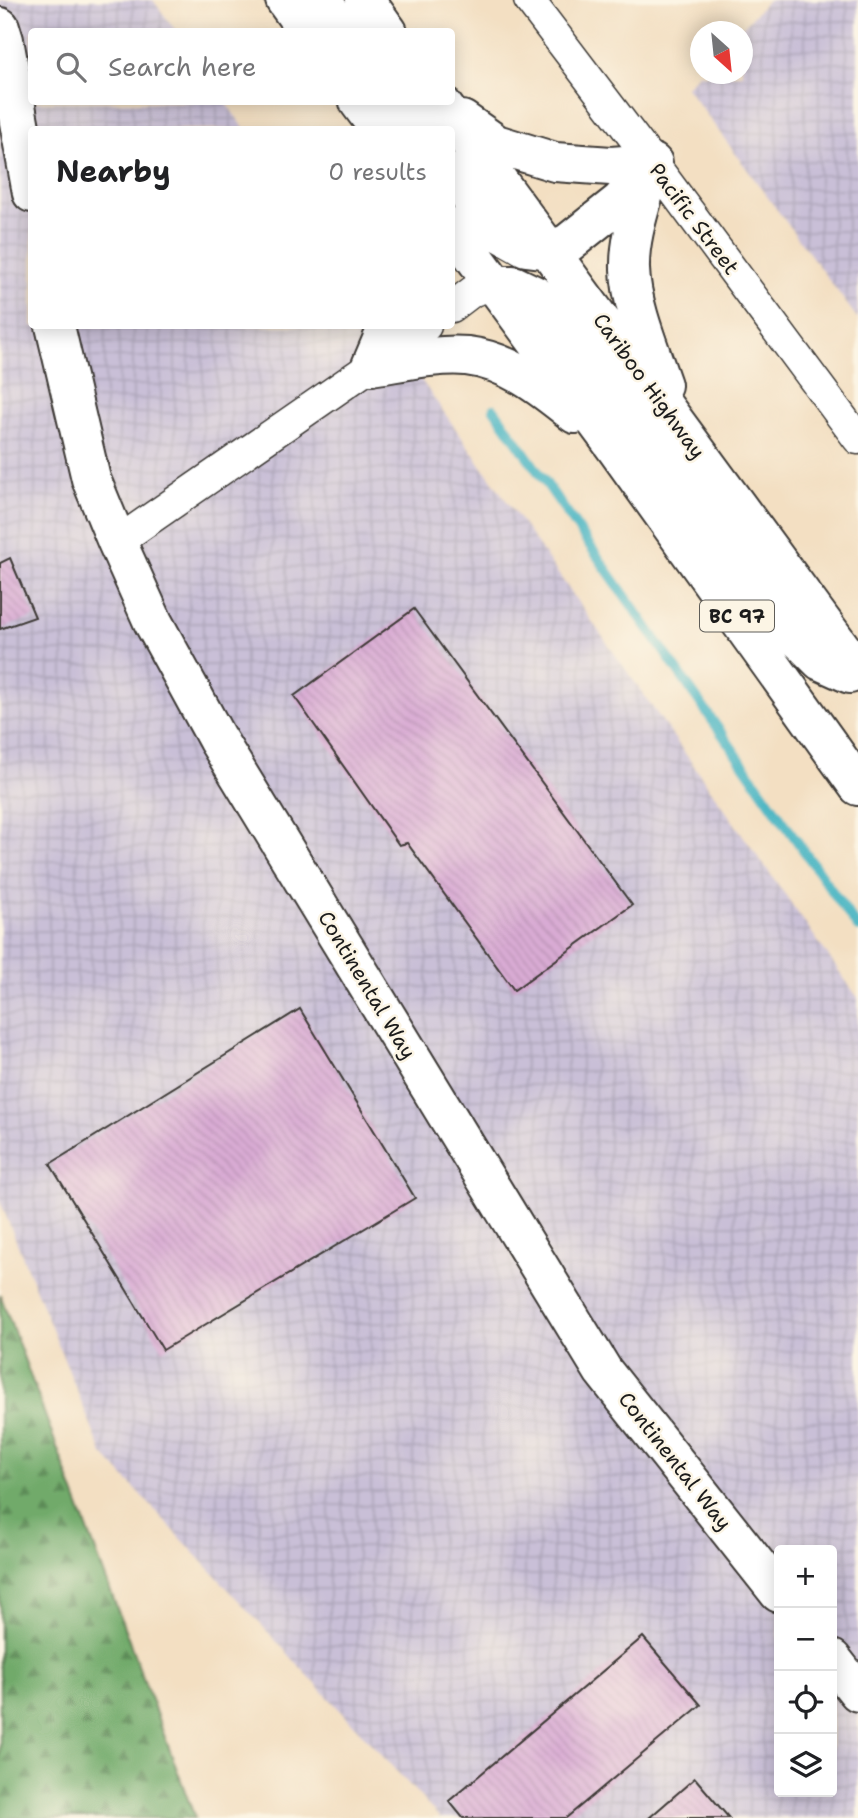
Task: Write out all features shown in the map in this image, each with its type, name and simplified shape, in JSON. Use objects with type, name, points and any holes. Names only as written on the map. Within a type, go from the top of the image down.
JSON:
[{"type":"main road","points":[[365,0],[385,28]]},
{"type":"main road","points":[[301,14],[335,28]]},
{"type":"main road","points":[[0,27],[28,171]]},
{"type":"main road","points":[[336,105],[347,126]]},
{"type":"main road","points":[[361,105],[377,126]]},
{"type":"main road","name":"Cariboo Highway","points":[[407,105],[435,113]]},
{"type":"main road","points":[[435,113],[496,144],[555,162],[611,166],[653,163]]},
{"type":"main road","name":"Cariboo Highway","points":[[455,137],[550,250],[858,671]]},
{"type":"main road","points":[[455,177],[475,205],[503,234],[526,247],[550,250],[567,244],[621,201],[653,163]]},
{"type":"main road","points":[[653,163],[633,236],[630,268],[633,296],[673,419]]},
{"type":"main road","name":"BC 97","points":[[455,231],[615,447],[858,786]]},
{"type":"main road","points":[[494,285],[513,285],[536,296],[555,314],[797,637],[821,661],[858,678]]},
{"type":"main road","name":"Continental Way","points":[[56,329],[91,480],[153,622],[217,739],[603,1371],[774,1587]]},
{"type":"main road","points":[[371,366],[387,329]]},
{"type":"main road","points":[[371,366],[467,356],[493,363],[518,373],[542,388],[615,447]]},
{"type":"main road","points":[[837,1665],[858,1692]]},
{"type":"street","name":"Pacific Street","points":[[528,0],[858,439]]},
{"type":"street","points":[[455,305],[473,291],[494,285]]},
{"type":"street","points":[[117,542],[422,329]]},
{"type":"shaded area","points":[[0,0],[153,0],[174,28],[28,28],[28,105],[227,105],[243,126],[28,126],[28,329],[385,329],[858,998],[858,1818],[440,1818],[102,1453],[0,1201]]},
{"type":"shaded area","points":[[768,0],[858,0],[858,319],[686,87],[690,83],[753,84],[753,21],[748,21]]},
{"type":"green space","points":[[0,1294],[195,1818],[0,1818]]},
{"type":"building","points":[[10,558],[35,617],[0,629],[0,563]]},
{"type":"building","points":[[414,609],[632,905],[514,990],[407,843],[399,845],[294,696]]},
{"type":"building","points":[[300,1009],[415,1198],[163,1350],[50,1164]]},
{"type":"building","points":[[643,1637],[701,1705],[566,1818],[463,1818],[449,1801]]},
{"type":"building","points":[[695,1778],[729,1818],[649,1818]]},
{"type":"waterway","points":[[494,409],[858,928]]}]
